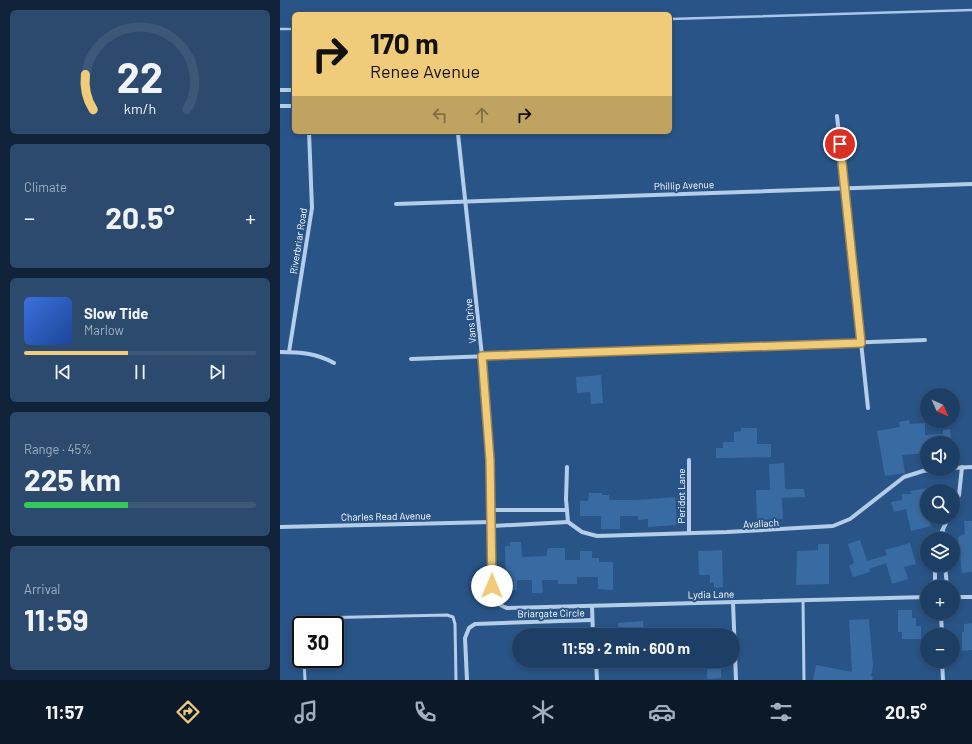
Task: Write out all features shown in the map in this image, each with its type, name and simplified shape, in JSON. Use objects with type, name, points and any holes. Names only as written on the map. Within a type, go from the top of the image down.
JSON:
[{"type":"street","points":[[280,90],[292,90]]},
{"type":"street","points":[[280,106],[292,106]]},
{"type":"street","points":[[837,116],[868,408]]},
{"type":"street","name":"Riverbriar Road","points":[[289,352],[312,208],[310,134]]},
{"type":"street","name":"Vans Drive","points":[[458,134],[464,201],[482,356],[490,460],[492,510],[492,586],[493,597],[496,603]]},
{"type":"street","name":"Phillip Avenue","points":[[396,204],[972,184]]},
{"type":"street","points":[[411,359],[925,340]]},
{"type":"street","points":[[280,352],[313,354],[322,356],[334,363]]},
{"type":"street","name":"Peridot Lane","points":[[689,460],[689,533]]},
{"type":"street","points":[[492,524],[568,522],[567,466]]},
{"type":"street","points":[[960,495],[962,467],[972,467]]},
{"type":"street","name":"Avallach","points":[[568,522],[582,532],[597,536],[833,526],[850,519],[904,477],[920,472]]},
{"type":"street","points":[[492,510],[567,510]]},
{"type":"street","name":"Charles Read Avenue","points":[[280,527],[492,524]]},
{"type":"street","points":[[942,532],[946,524]]},
{"type":"street","name":"Lydia Lane","points":[[496,603],[507,608],[920,597]]},
{"type":"street","points":[[960,597],[972,597]]},
{"type":"street","points":[[733,602],[736,680]]},
{"type":"street","name":"Briargate Circle","points":[[592,606],[593,628]]},
{"type":"street","name":"Briargate Circle","points":[[467,680],[464,638],[469,628],[475,624],[592,620]]},
{"type":"street","points":[[596,668],[597,680]]},
{"type":"street","points":[[942,668],[943,680]]},
{"type":"lane","points":[[803,600],[804,680]]},
{"type":"lane","points":[[344,617],[447,615],[453,617],[455,624],[456,680]]},
{"type":"lane","points":[[304,668],[305,680]]},
{"type":"building","points":[[601,375],[603,403],[591,404],[590,392],[577,393],[576,377]]},
{"type":"building","points":[[909,420],[910,424],[920,423],[920,428],[925,428],[925,435],[943,434],[943,430],[950,429],[950,436],[920,436],[920,454],[902,455],[905,473],[885,476],[877,431],[900,427],[899,422]]},
{"type":"building","points":[[741,428],[757,428],[757,444],[771,444],[771,457],[716,458],[716,448],[723,448],[723,442],[734,442],[734,432],[741,431]]},
{"type":"building","points":[[784,463],[785,489],[804,489],[805,497],[782,498],[783,519],[757,520],[756,490],[770,490],[769,464]]},
{"type":"building","points":[[920,489],[920,524],[931,524],[931,526],[911,531],[906,509],[894,512],[891,502],[902,500],[902,494],[911,494],[910,491]]},
{"type":"building","points":[[589,493],[602,493],[602,495],[609,495],[609,500],[637,500],[675,497],[677,525],[648,527],[648,519],[638,520],[638,516],[620,516],[620,529],[601,529],[601,516],[580,516],[580,501],[588,501]]},
{"type":"building","points":[[964,521],[972,521],[972,572],[962,573],[960,536],[965,534]]},
{"type":"building","points":[[860,540],[867,561],[887,555],[885,550],[910,543],[916,564],[904,567],[908,579],[892,584],[886,563],[869,569],[870,572],[853,577],[849,566],[854,563],[848,544]]},
{"type":"building","points":[[510,542],[521,542],[522,557],[546,556],[548,548],[565,548],[565,560],[580,560],[580,551],[592,551],[592,558],[599,558],[599,562],[613,562],[613,590],[598,589],[598,577],[577,577],[577,584],[558,584],[558,580],[542,580],[543,593],[532,593],[532,580],[517,580],[517,590],[506,590],[505,546],[510,546]]},
{"type":"building","points":[[818,544],[829,544],[829,584],[796,585],[797,551],[818,550]]},
{"type":"building","points":[[722,550],[723,587],[714,588],[714,582],[710,583],[710,575],[699,575],[698,551]]},
{"type":"building","points":[[898,610],[912,610],[912,618],[916,618],[916,626],[921,626],[920,639],[902,639],[902,632],[898,632]]},
{"type":"building","points":[[869,619],[873,666],[871,676],[873,677],[872,680],[813,680],[816,665],[852,672],[849,620]]},
{"type":"building","points":[[643,621],[644,628],[618,628],[618,623]]},
{"type":"building","points":[[972,623],[972,650],[962,651],[962,632],[964,632],[964,624]]},
{"type":"building","points":[[707,668],[724,668],[721,669],[721,678],[707,679]]},
{"type":"waterway","points":[[672,19],[972,10]]},
{"type":"waterway","points":[[280,29],[292,29]]},
{"type":"route","points":[[492,586],[490,460],[482,356],[861,343],[840,144]]}]
